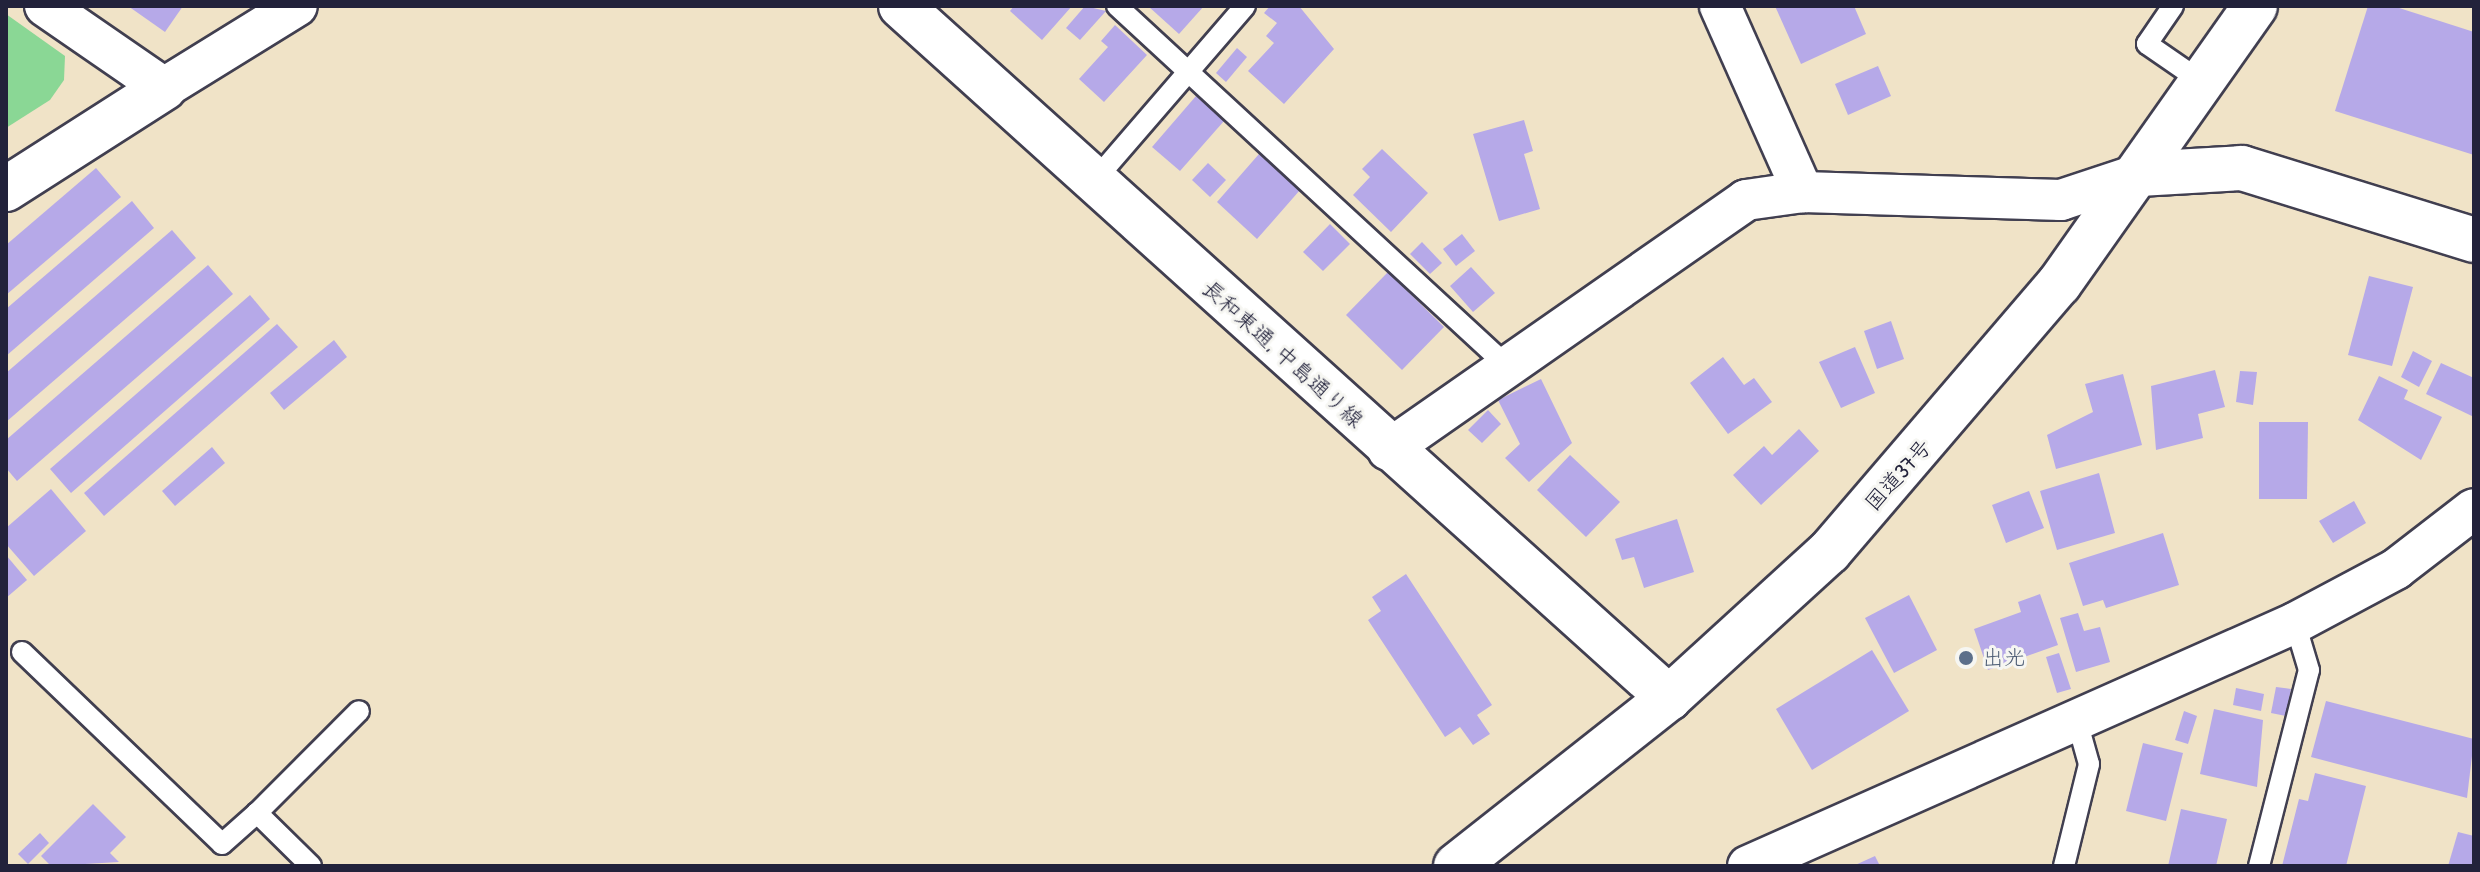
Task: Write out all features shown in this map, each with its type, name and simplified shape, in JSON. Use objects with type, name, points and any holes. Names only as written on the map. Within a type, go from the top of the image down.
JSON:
[{"type":"main road","name":"長和東通, 中島通り線","points":[[901,6],[1388,450],[1669,698]]},
{"type":"main road","name":"国道37号","points":[[1456,866],[1669,698],[1829,552],[1960,406],[2139,174],[2255,6]]},
{"type":"main road","points":[[6,189],[164,88]]},
{"type":"main road","points":[[2139,174],[2242,168],[2474,240]]},
{"type":"street","points":[[45,6],[164,88],[297,6]]},
{"type":"street","points":[[1720,6],[1803,192]]},
{"type":"street","points":[[1388,450],[1505,364],[1746,200],[1803,192],[2061,200],[2139,174]]},
{"type":"street","points":[[1748,866],[2295,623],[2396,569],[2474,509]]},
{"type":"lane","points":[[1117,6],[1505,364]]},
{"type":"lane","points":[[1094,181],[1245,6]]},
{"type":"lane","points":[[2173,6],[2147,44],[2202,82]]},
{"type":"lane","points":[[2259,866],[2309,670],[2295,623]]},
{"type":"lane","points":[[22,652],[222,844],[359,711]]},
{"type":"lane","points":[[2064,866],[2089,764],[2077,721]]},
{"type":"lane","points":[[257,813],[311,866]]},
{"type":"green space","points":[[6,14],[65,56],[64,80],[50,100],[6,128]]},
{"type":"building","points":[[128,6],[183,6],[165,32]]},
{"type":"building","points":[[1014,6],[1072,6],[1042,40],[1010,11]]},
{"type":"building","points":[[1085,6],[1106,11],[1080,40],[1066,28]]},
{"type":"building","points":[[1148,6],[1204,6],[1179,34]]},
{"type":"building","points":[[1270,6],[1299,6],[1334,49],[1284,104],[1248,71],[1274,43],[1266,36],[1277,23],[1264,13]]},
{"type":"building","points":[[1775,6],[1854,6],[1866,34],[1801,64]]},
{"type":"building","points":[[2368,6],[2393,6],[2474,32],[2474,155],[2335,111]]},
{"type":"building","points":[[1115,25],[1147,55],[1104,102],[1079,79],[1108,47],[1101,41]]},
{"type":"building","points":[[1237,48],[1247,57],[1226,82],[1216,73]]},
{"type":"building","points":[[1878,66],[1891,96],[1848,115],[1835,84]]},
{"type":"building","points":[[1196,96],[1224,121],[1180,171],[1152,147]]},
{"type":"building","points":[[1524,120],[1533,151],[1524,154],[1540,209],[1499,221],[1473,134]]},
{"type":"building","points":[[1382,149],[1428,193],[1391,232],[1353,195],[1370,177],[1362,169]]},
{"type":"building","points":[[1259,154],[1300,190],[1257,239],[1217,202]]},
{"type":"building","points":[[1208,163],[1226,180],[1210,197],[1192,180]]},
{"type":"building","points":[[96,168],[121,197],[6,295],[6,245]]},
{"type":"building","points":[[132,201],[154,228],[6,356],[6,309]]},
{"type":"building","points":[[1330,224],[1350,244],[1323,271],[1303,252]]},
{"type":"building","points":[[172,230],[196,258],[6,422],[6,373]]},
{"type":"building","points":[[1462,234],[1475,251],[1456,266],[1443,249]]},
{"type":"building","points":[[1422,242],[1442,263],[1430,274],[1410,254]]},
{"type":"building","points":[[208,265],[233,294],[17,481],[6,468],[6,440]]},
{"type":"building","points":[[1471,267],[1495,293],[1473,312],[1450,286]]},
{"type":"building","points":[[1388,272],[1444,327],[1402,370],[1346,315]]},
{"type":"building","points":[[2369,276],[2413,287],[2392,366],[2348,355]]},
{"type":"building","points":[[250,295],[270,319],[71,493],[50,469]]},
{"type":"building","points":[[1891,321],[1904,359],[1877,369],[1864,331]]},
{"type":"building","points":[[277,324],[298,347],[104,516],[84,493]]},
{"type":"building","points":[[334,340],[347,357],[284,410],[270,393]]},
{"type":"building","points":[[1855,347],[1875,393],[1841,408],[1819,362]]},
{"type":"building","points":[[2413,351],[2432,361],[2419,387],[2401,377]]},
{"type":"building","points":[[1723,357],[1744,385],[1754,378],[1772,402],[1728,434],[1690,383]]},
{"type":"building","points":[[2441,363],[2474,378],[2474,417],[2426,394]]},
{"type":"building","points":[[2215,370],[2225,407],[2198,414],[2203,438],[2156,450],[2151,386]]},
{"type":"building","points":[[2240,371],[2257,372],[2253,405],[2236,402]]},
{"type":"building","points":[[2123,374],[2142,445],[2056,469],[2047,435],[2093,412],[2085,384]]},
{"type":"building","points":[[2379,376],[2408,390],[2404,399],[2442,417],[2421,460],[2358,420]]},
{"type":"building","points":[[1541,379],[1572,443],[1529,482],[1505,458],[1520,444],[1498,400]]},
{"type":"building","points":[[1488,410],[1501,424],[1482,443],[1468,430]]},
{"type":"building","points":[[2259,422],[2308,422],[2307,499],[2259,499]]},
{"type":"building","points":[[1799,429],[1819,451],[1761,505],[1733,475],[1764,446],[1772,455]]},
{"type":"building","points":[[212,447],[225,463],[175,506],[162,491]]},
{"type":"building","points":[[1570,455],[1620,502],[1586,537],[1537,490]]},
{"type":"building","points":[[2099,473],[2115,533],[2057,550],[2040,491]]},
{"type":"building","points":[[51,489],[86,531],[34,576],[6,544],[6,528]]},
{"type":"building","points":[[2029,491],[2044,528],[2006,543],[1992,505]]},
{"type":"building","points":[[2354,501],[2366,523],[2333,543],[2319,521]]},
{"type":"building","points":[[1677,519],[1694,572],[1644,588],[1634,557],[1622,560],[1615,539]]},
{"type":"building","points":[[2163,533],[2179,585],[2106,608],[2103,600],[2083,606],[2069,563]]},
{"type":"building","points":[[6,555],[27,580],[6,598]]},
{"type":"building","points":[[1406,574],[1492,705],[1477,715],[1490,734],[1473,745],[1460,727],[1445,737],[1368,620],[1381,611],[1372,597]]},
{"type":"building","points":[[2040,594],[2058,645],[1988,670],[1974,629],[2021,612],[2018,602]]},
{"type":"building","points":[[1909,595],[1937,650],[1894,673],[1865,618]]},
{"type":"building","points":[[2078,613],[2084,631],[2100,627],[2110,662],[2076,672],[2060,618]]},
{"type":"building","points":[[1872,650],[1909,711],[1812,770],[1776,709]]},
{"type":"building","points":[[2059,653],[2071,689],[2057,693],[2046,657]]},
{"type":"building","points":[[2276,687],[2291,689],[2286,716],[2271,713]]},
{"type":"building","points":[[2236,688],[2264,694],[2261,711],[2233,705]]},
{"type":"building","points":[[2326,701],[2474,739],[2467,798],[2311,757]]},
{"type":"building","points":[[2214,709],[2263,720],[2257,787],[2200,774]]},
{"type":"building","points":[[2184,711],[2197,716],[2188,744],[2175,740]]},
{"type":"building","points":[[2143,743],[2183,753],[2166,821],[2126,811]]},
{"type":"building","points":[[2315,773],[2366,786],[2346,866],[2282,866],[2299,799],[2308,801]]},
{"type":"building","points":[[93,804],[126,837],[110,853],[119,862],[51,866],[41,856]]},
{"type":"building","points":[[2181,809],[2227,819],[2216,866],[2168,866]]},
{"type":"building","points":[[2458,832],[2474,836],[2474,866],[2448,866]]},
{"type":"building","points":[[40,833],[49,843],[28,864],[18,854]]},
{"type":"building","points":[[1875,856],[1880,866],[1853,866]]},
{"type":"place","name":"出光","points":[[1966,658]]}]
